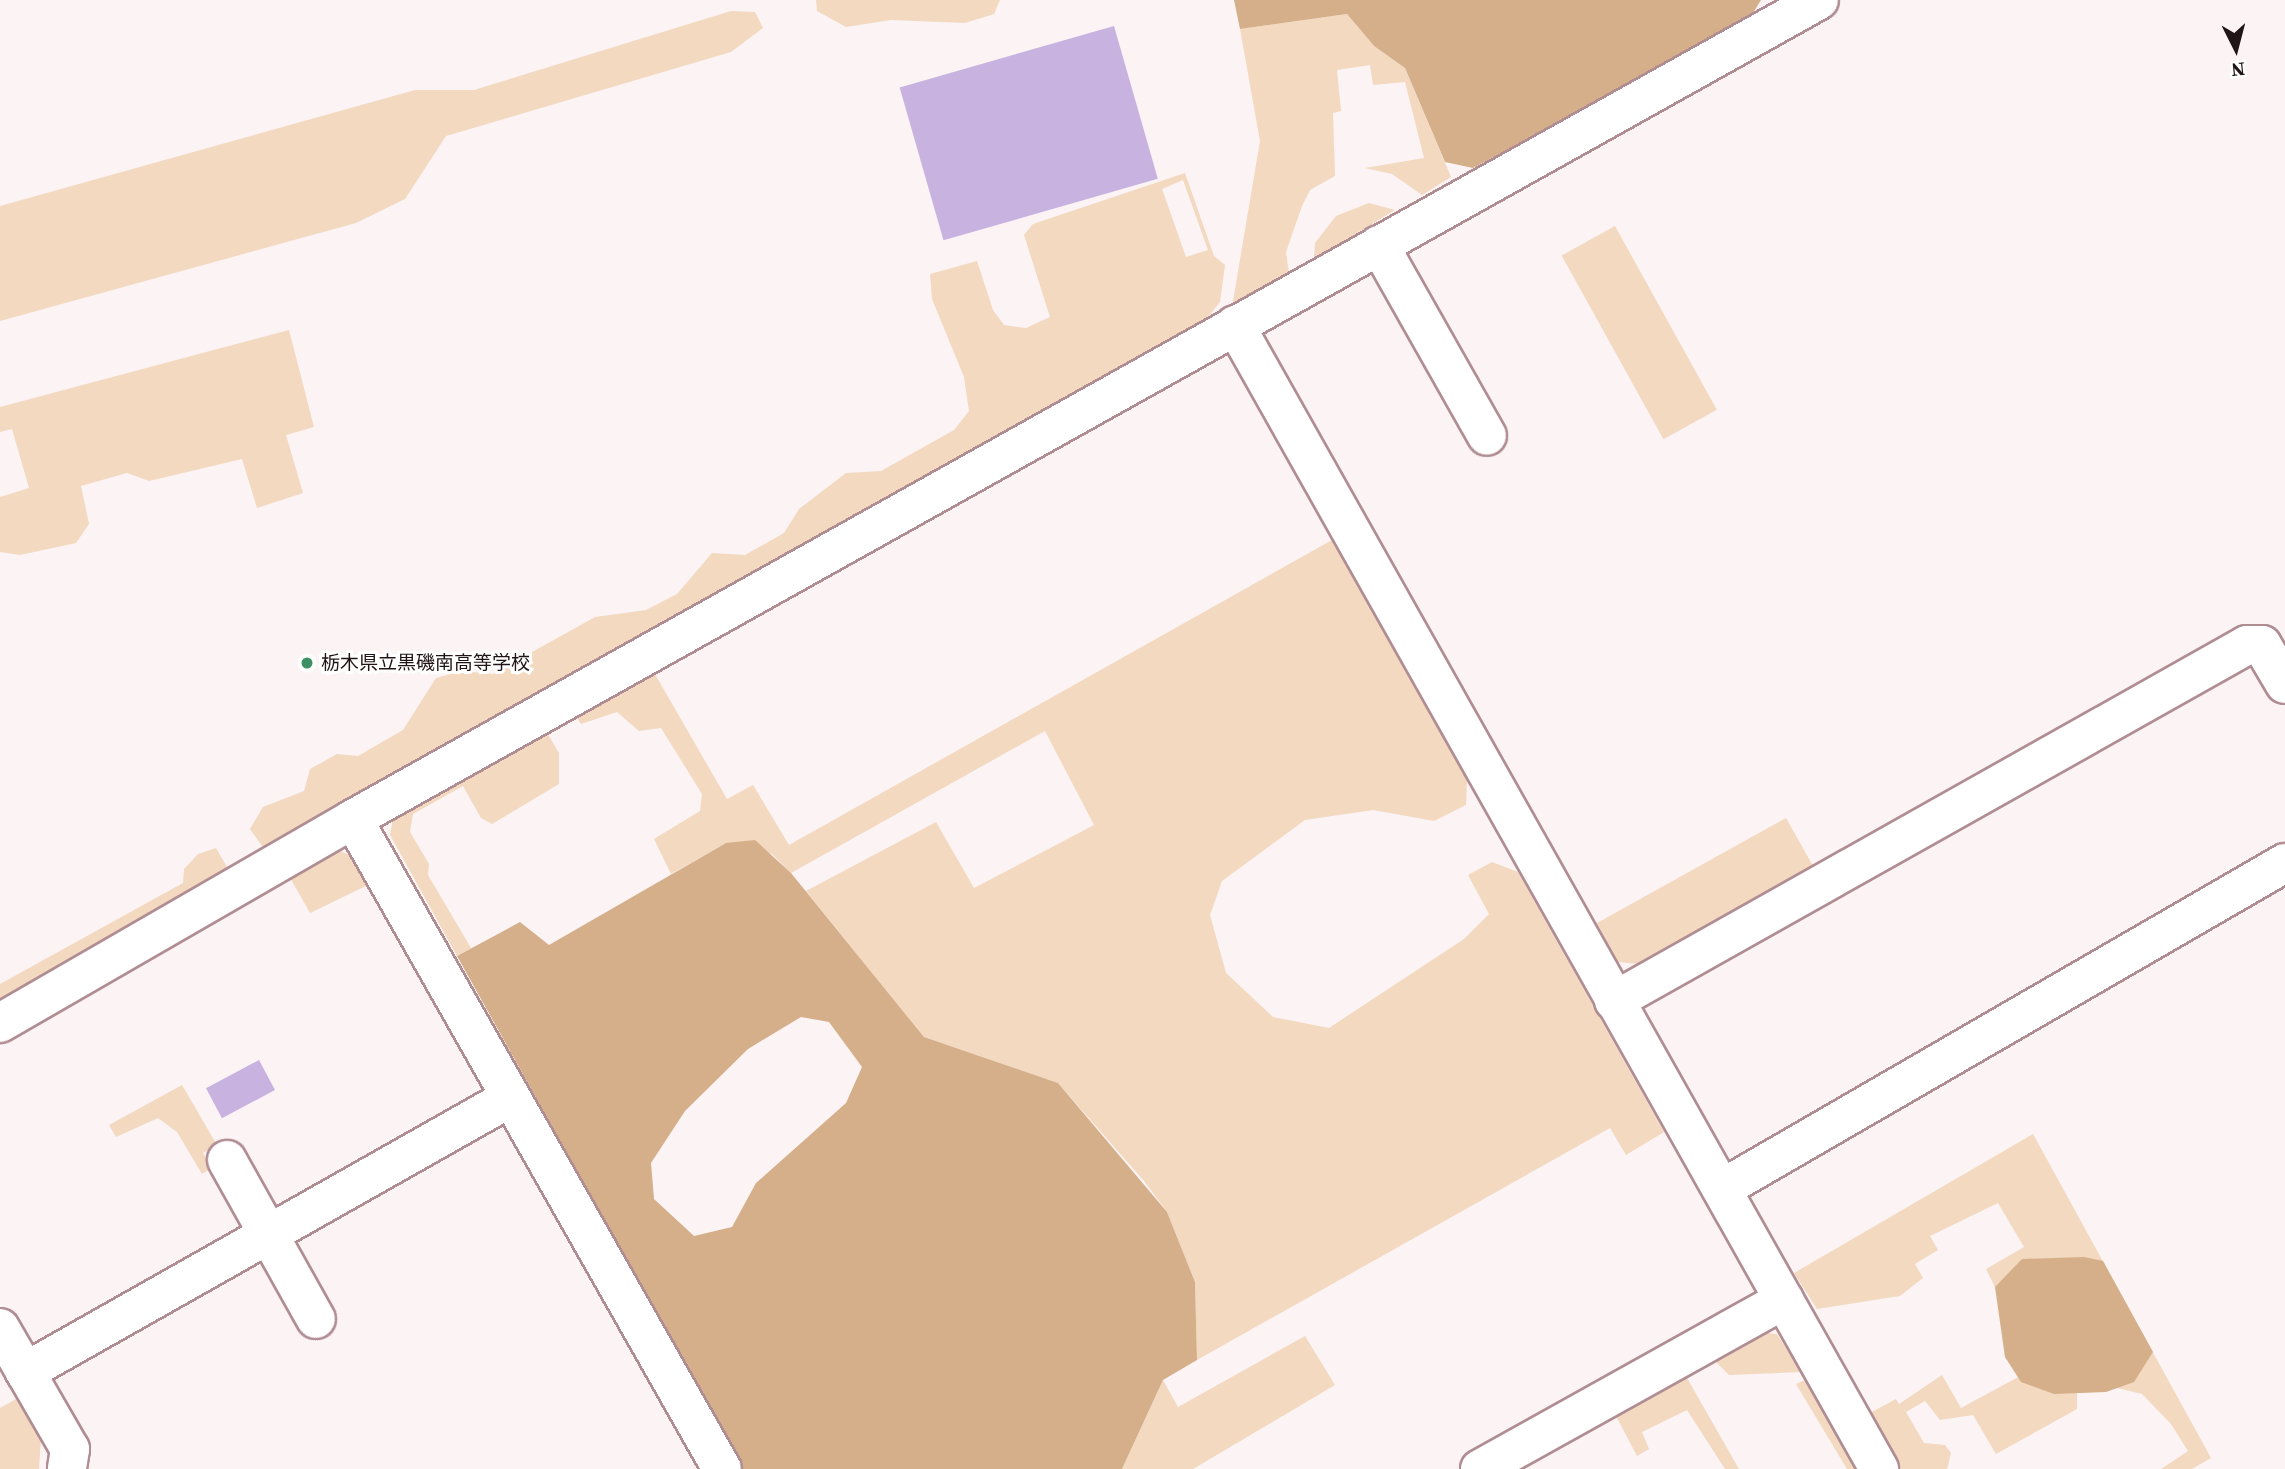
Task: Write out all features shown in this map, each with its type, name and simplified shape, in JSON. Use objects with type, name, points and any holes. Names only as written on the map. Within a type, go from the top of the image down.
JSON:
[{"type":"street","points":[[0,1023],[353,818],[1819,0]]},
{"type":"street","points":[[1379,245],[1487,436]]},
{"type":"street","points":[[1235,325],[1614,1001],[1725,1187],[1784,1300],[1879,1469]]},
{"type":"street","points":[[1614,1001],[2247,645],[2262,645],[2285,684]]},
{"type":"street","points":[[353,818],[508,1099],[722,1469]]},
{"type":"street","points":[[1725,1187],[2285,863]]},
{"type":"street","points":[[25,1371],[508,1099]]},
{"type":"street","points":[[227,1160],[316,1319]]},
{"type":"street","points":[[1480,1469],[1784,1300]]},
{"type":"street","points":[[0,1328],[70,1449],[67,1469]]},
{"type":"shaded area","points":[[816,0],[1000,0],[994,14],[965,23],[891,20],[846,27],[817,11]]},
{"type":"shaded area","points":[[1234,0],[1761,0],[1747,23],[1473,168],[1445,162],[1405,68],[1374,46],[1347,14],[1240,29]]},
{"type":"shaded area","points":[[731,11],[755,12],[763,28],[731,52],[446,136],[405,199],[356,223],[0,321],[0,206],[415,90],[474,90]]},
{"type":"shaded area","points":[[1347,14],[1374,46],[1405,68],[1451,177],[1422,195],[1392,174],[1365,168],[1424,158],[1405,82],[1373,85],[1370,65],[1337,70],[1341,111],[1333,113],[1335,176],[1310,190],[1302,206],[1286,252],[1289,274],[1232,307],[1260,141],[1240,29]]},
{"type":"shaded area","points":[[1114,26],[1158,179],[943,240],[900,87]]},
{"type":"shaded area","points":[[1185,173],[1214,256],[1225,265],[1220,302],[1207,318],[265,850],[250,829],[263,807],[304,791],[310,769],[337,754],[358,756],[403,730],[436,678],[462,671],[493,674],[595,617],[646,610],[677,594],[712,553],[745,555],[784,533],[799,509],[846,473],[881,471],[954,430],[969,411],[964,377],[932,299],[930,274],[977,261],[993,310],[1004,325],[1026,328],[1050,317],[1024,235],[1033,224]],"holes":[[[1183,180],[1208,250],[1186,257],[1162,189]]]},
{"type":"shaded area","points":[[1369,203],[1395,210],[1314,259],[1315,243],[1336,216]]},
{"type":"shaded area","points":[[1615,226],[1717,410],[1663,439],[1562,256]]},
{"type":"shaded area","points":[[289,330],[314,427],[286,435],[303,493],[257,508],[242,459],[149,481],[127,473],[81,486],[89,524],[76,543],[20,555],[0,552],[0,497],[29,488],[12,429],[0,432],[0,407]]},
{"type":"shaded area","points":[[1332,540],[1467,780],[1466,805],[1434,821],[1373,810],[1305,820],[1222,881],[1210,915],[1226,973],[1273,1017],[1329,1028],[1464,939],[1489,914],[1468,875],[1492,862],[1518,872],[1664,1132],[1626,1155],[1610,1128],[1197,1360],[1195,1282],[1167,1212],[1144,1181],[1058,1083],[924,1037],[806,891],[936,822],[974,888],[1094,825],[1045,731],[791,873],[772,854],[726,843],[671,874],[654,839],[700,811],[702,794],[661,728],[639,731],[617,712],[581,724],[572,711],[652,669],[727,799],[753,785],[789,845]]},
{"type":"shaded area","points":[[543,726],[559,753],[559,784],[492,824],[481,818],[463,786],[413,814],[410,832],[429,864],[428,875],[471,948],[457,956],[390,835],[394,814]]},
{"type":"shaded area","points":[[1786,818],[1813,866],[1639,964],[1618,962],[1597,923]]},
{"type":"shaded area","points":[[755,840],[791,873],[924,1037],[1058,1083],[1167,1212],[1195,1282],[1197,1360],[1163,1380],[1122,1469],[743,1469],[457,956],[520,922],[549,945],[726,843]],"holes":[[[801,1017],[829,1022],[862,1067],[846,1103],[756,1183],[732,1227],[694,1236],[654,1199],[651,1163],[685,1111],[748,1049]]]},
{"type":"shaded area","points":[[216,848],[231,874],[0,1004],[0,984],[183,883],[184,869],[198,854]]},
{"type":"shaded area","points":[[333,849],[351,855],[368,885],[310,913],[288,874]]},
{"type":"shaded area","points":[[259,1060],[275,1090],[222,1118],[206,1088]]},
{"type":"shaded area","points":[[182,1085],[217,1145],[203,1153],[212,1168],[202,1174],[177,1132],[158,1118],[116,1137],[109,1125]]},
{"type":"shaded area","points":[[2033,1134],[2211,1458],[2192,1469],[2161,1469],[2188,1451],[2171,1424],[2142,1394],[2101,1384],[2077,1393],[2077,1409],[1996,1454],[1973,1415],[1940,1420],[1925,1401],[1906,1412],[1924,1443],[1945,1445],[1951,1453],[1947,1469],[1901,1469],[1870,1413],[1896,1399],[1899,1404],[1942,1375],[1961,1408],[2035,1368],[1986,1269],[2024,1247],[1998,1203],[1930,1236],[1938,1250],[1915,1264],[1923,1278],[1900,1296],[1817,1309],[1794,1273]]},
{"type":"shaded area","points":[[2084,1257],[2103,1261],[2153,1352],[2134,1382],[2106,1392],[2054,1394],[2021,1382],[2005,1357],[1995,1287],[2022,1259]]},
{"type":"shaded area","points":[[1767,1333],[1777,1334],[1801,1372],[1729,1375],[1716,1362]]},
{"type":"shaded area","points":[[1305,1336],[1335,1385],[1193,1469],[1122,1469],[1163,1380],[1178,1407]]},
{"type":"shaded area","points":[[1687,1378],[1739,1469],[1725,1469],[1687,1410],[1642,1432],[1649,1449],[1637,1456],[1616,1416]]},
{"type":"shaded area","points":[[1805,1380],[1855,1469],[1847,1469],[1796,1384]]},
{"type":"shaded area","points":[[16,1399],[41,1438],[39,1469],[0,1469],[0,1408]]},
{"type":"place","name":"栃木県立黒磯南高等学校","points":[[307,663]]}]
